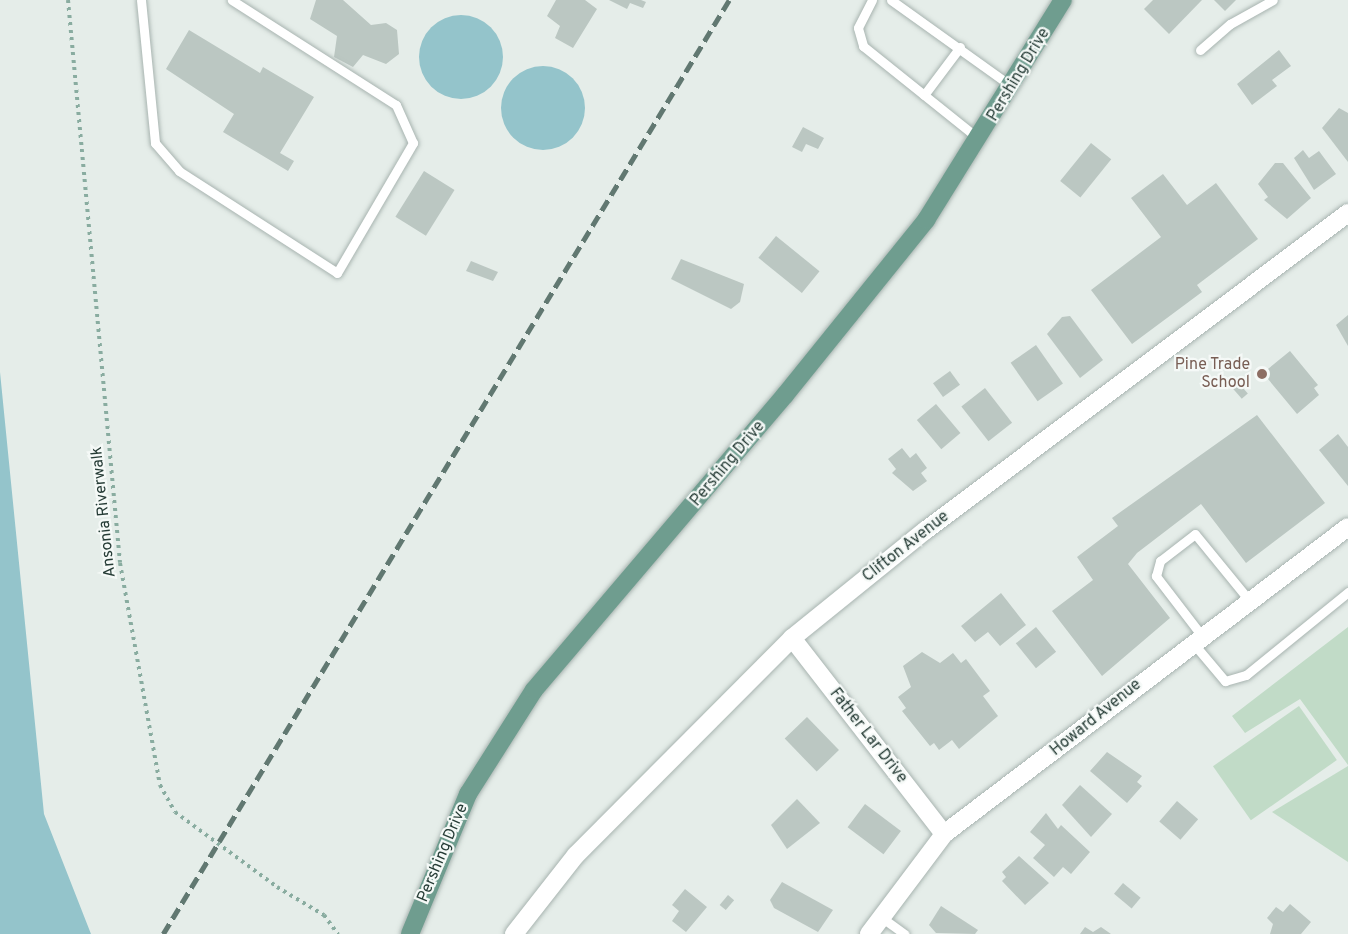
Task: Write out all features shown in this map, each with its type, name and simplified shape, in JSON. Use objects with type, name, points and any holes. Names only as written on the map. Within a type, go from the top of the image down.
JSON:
[{"type":"main road","name":"Pershing Drive","points":[[410,934],[468,794],[534,690],[829,342],[980,140],[1013,87],[1058,2]]},
{"type":"main road","name":"Clifton Avenue","points":[[514,934],[576,855],[792,639],[926,530],[1348,213]]},
{"type":"main road","name":"Howard Avenue","points":[[869,934],[944,834],[1197,639],[1348,527]]},
{"type":"main road","name":"Father Lar Drive","points":[[792,639],[944,834]]},
{"type":"lane","points":[[141,0],[155,143],[180,171],[337,273],[413,143],[396,105],[232,0]]},
{"type":"lane","points":[[872,0],[858,28],[863,46],[980,140]]},
{"type":"lane","points":[[891,0],[1013,87]]},
{"type":"lane","points":[[1200,50],[1230,24],[1274,0]]},
{"type":"lane","points":[[924,95],[960,47]]},
{"type":"lane","points":[[1249,600],[1195,534],[1160,561],[1156,576],[1225,681],[1246,675],[1348,592]]},
{"type":"lane","points":[[881,917],[904,934]]},
{"type":"path","name":"Ansonia Riverwalk","points":[[68,0],[120,563],[160,785],[175,812],[277,887],[324,915],[338,934]]},
{"type":"green space","points":[[1348,627],[1348,765],[1300,699],[1245,733],[1232,716]]},
{"type":"green space","points":[[1299,706],[1337,760],[1251,820],[1213,766]]},
{"type":"green space","points":[[1348,766],[1348,862],[1272,812]]},
{"type":"water","points":[[453,15],[469,15],[485,22],[496,33],[503,49],[500,73],[491,87],[469,99],[453,99],[437,92],[426,81],[419,65],[419,49],[426,33],[437,22]]},
{"type":"water","points":[[535,66],[551,66],[567,73],[578,84],[585,100],[582,124],[573,138],[551,150],[535,150],[519,143],[508,132],[501,116],[501,100],[508,84],[519,73]]},
{"type":"water","points":[[0,372],[44,814],[91,934],[0,934]]},
{"type":"building","points":[[316,0],[343,0],[371,25],[386,23],[397,30],[399,54],[386,64],[363,55],[353,67],[334,57],[337,36],[310,19]]},
{"type":"building","points":[[556,0],[585,0],[597,9],[573,48],[555,38],[560,26],[547,16]]},
{"type":"building","points":[[609,0],[646,2],[643,8],[630,3],[627,9]]},
{"type":"building","points":[[1153,0],[1202,0],[1169,34],[1144,9]]},
{"type":"building","points":[[1214,0],[1236,0],[1225,11]]},
{"type":"building","points":[[189,30],[260,73],[263,67],[314,97],[280,153],[294,161],[288,171],[223,132],[234,114],[166,69]]},
{"type":"building","points":[[1279,50],[1291,66],[1272,80],[1277,86],[1252,105],[1237,84]]},
{"type":"building","points":[[1339,108],[1348,113],[1348,162],[1322,128]]},
{"type":"building","points":[[803,127],[824,138],[818,149],[806,144],[802,152],[792,147]]},
{"type":"building","points":[[1091,143],[1111,159],[1080,197],[1060,181]]},
{"type":"building","points":[[1303,150],[1309,158],[1319,151],[1336,174],[1314,190],[1294,158]]},
{"type":"building","points":[[1275,163],[1283,163],[1311,198],[1287,219],[1264,200],[1268,197],[1258,184]]},
{"type":"building","points":[[424,171],[455,190],[426,236],[395,217]]},
{"type":"building","points":[[1163,174],[1187,205],[1216,183],[1258,239],[1197,285],[1202,292],[1132,344],[1091,290],[1161,237],[1131,198]]},
{"type":"building","points":[[776,236],[820,271],[802,293],[758,258]]},
{"type":"building","points":[[681,259],[744,284],[740,302],[731,309],[671,279]]},
{"type":"building","points":[[471,261],[498,272],[493,281],[466,271]]},
{"type":"building","points":[[1348,315],[1348,346],[1336,325]]},
{"type":"building","points":[[1070,316],[1103,360],[1080,378],[1047,334],[1062,317]]},
{"type":"building","points":[[1036,345],[1063,384],[1038,401],[1011,363]]},
{"type":"building","points":[[1290,351],[1318,385],[1314,388],[1319,395],[1297,414],[1263,373]]},
{"type":"building","points":[[950,371],[960,385],[943,397],[933,383]]},
{"type":"building","points":[[1236,380],[1248,394],[1242,399],[1230,385]]},
{"type":"building","points":[[985,388],[1012,423],[988,441],[961,406]]},
{"type":"building","points":[[936,404],[960,433],[941,449],[917,420]]},
{"type":"building","points":[[1257,415],[1325,503],[1246,563],[1201,504],[1137,553],[1128,564],[1170,618],[1102,676],[1052,611],[1093,580],[1077,557],[1118,526],[1112,518]]},
{"type":"building","points":[[1338,434],[1348,447],[1348,486],[1319,450]]},
{"type":"building","points":[[902,448],[910,458],[916,453],[927,468],[921,473],[927,481],[913,491],[892,473],[896,469],[888,459]]},
{"type":"building","points":[[1001,593],[1026,625],[1000,646],[988,632],[975,642],[961,626]]},
{"type":"building","points":[[1036,627],[1056,652],[1036,668],[1016,643]]},
{"type":"building","points":[[922,652],[940,663],[953,653],[961,663],[966,659],[990,691],[983,696],[998,716],[959,749],[952,740],[939,750],[934,743],[930,746],[902,711],[906,708],[898,697],[911,687],[903,666]]},
{"type":"building","points":[[807,717],[839,750],[817,772],[785,739]]},
{"type":"building","points":[[1107,752],[1142,776],[1137,782],[1142,786],[1127,803],[1090,771]]},
{"type":"building","points":[[1080,785],[1112,814],[1091,837],[1062,805]]},
{"type":"building","points":[[797,799],[820,823],[787,849],[771,825]]},
{"type":"building","points":[[1177,801],[1198,819],[1180,840],[1159,821]]},
{"type":"building","points":[[865,804],[901,831],[883,854],[848,827]]},
{"type":"building","points":[[1046,813],[1058,829],[1061,825],[1090,852],[1071,874],[1063,867],[1054,877],[1033,858],[1045,845],[1030,832]]},
{"type":"building","points":[[1019,856],[1049,883],[1025,905],[1002,881],[1006,877],[1002,872]]},
{"type":"building","points":[[782,882],[833,910],[818,932],[774,908],[770,900]]},
{"type":"building","points":[[1123,883],[1141,898],[1132,909],[1114,894]]},
{"type":"building","points":[[685,889],[707,907],[686,932],[672,921],[679,911],[672,905]]},
{"type":"building","points":[[728,895],[734,900],[726,910],[720,905]]},
{"type":"building","points":[[1290,904],[1311,922],[1301,934],[1270,934],[1273,924],[1267,918],[1276,907],[1283,912]]},
{"type":"building","points":[[941,906],[978,930],[975,934],[936,933],[929,925]]},
{"type":"building","points":[[1085,927],[1093,932],[1101,927],[1111,934],[1080,934]]},
{"type":"railway","points":[[163,934],[729,0]]},
{"type":"place","name":"Pine Trade School","points":[[1262,374]]}]
